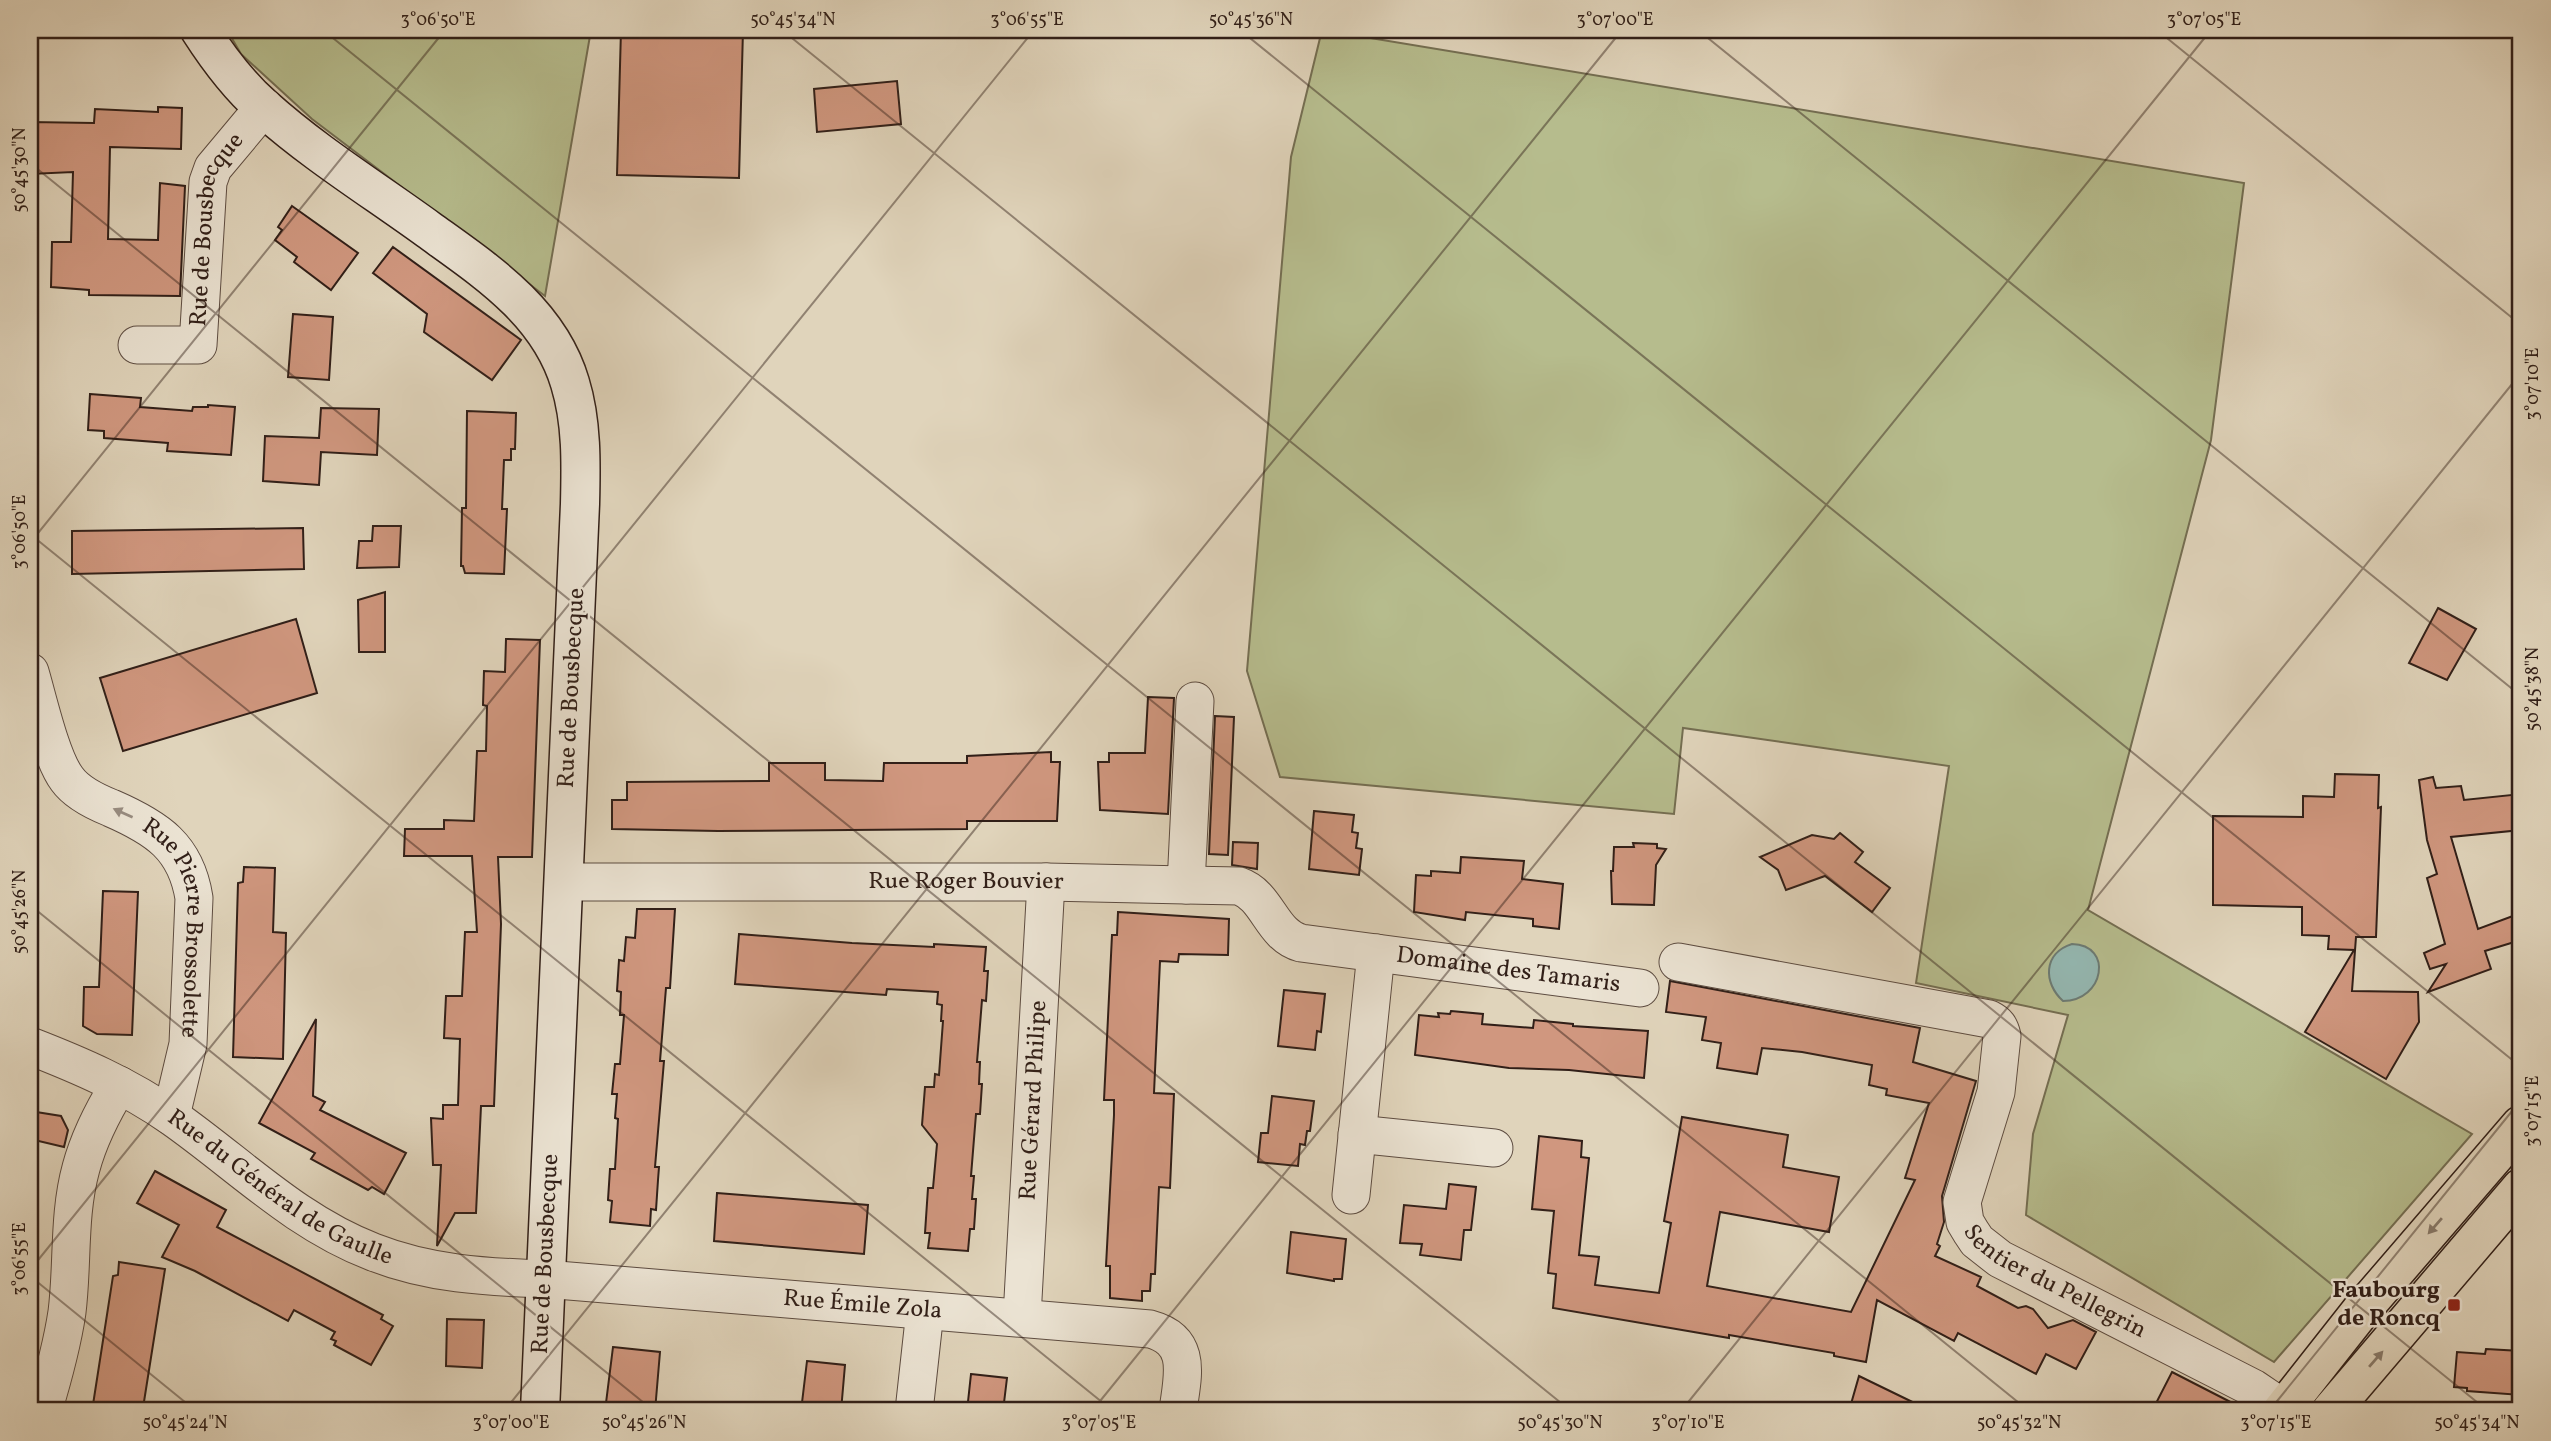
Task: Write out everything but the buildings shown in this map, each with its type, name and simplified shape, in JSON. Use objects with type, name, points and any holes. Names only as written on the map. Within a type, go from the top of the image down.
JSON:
[{"type":"main road","points":[[2283,1410],[2360,1312],[2521,1125]]},
{"type":"main road","points":[[2331,1411],[2521,1188]]},
{"type":"street","name":"Rue de Bousbecque","points":[[200,30],[229,71],[264,107],[460,252],[516,297],[547,334],[570,381],[578,423],[580,470],[540,1411]]},
{"type":"street","name":"Rue de Bousbecque","points":[[137,345],[198,345],[208,182],[213,168],[264,107]]},
{"type":"street","name":"Rue Pierre Brossolette","points":[[30,672],[58,764],[67,779],[88,797],[143,822],[166,840],[178,854],[191,881],[194,898],[188,1044],[171,1116]]},
{"type":"street","points":[[1186,885],[1195,701]]},
{"type":"street","name":"Rue Roger Bouvier","points":[[564,882],[1046,882],[1186,885]]},
{"type":"street","name":"Rue Gérard Philipe","points":[[1022,1317],[1046,882]]},
{"type":"street","name":"Domaine des Tamaris","points":[[1186,885],[1239,886],[1247,889],[1282,932],[1294,941],[1640,988]]},
{"type":"street","name":"Domaine des Tamaris","points":[[1351,1195],[1376,953]]},
{"type":"street","name":"Sentier du Pellegrin","points":[[1678,962],[1989,1019],[1996,1023],[2002,1036],[1996,1092],[1962,1202],[1965,1222],[1977,1241],[2000,1259],[2253,1388],[2283,1410]]},
{"type":"street","name":"Rue du Général de Gaulle","points":[[30,1046],[80,1066],[171,1116],[277,1199],[348,1242],[400,1262],[450,1274],[545,1279]]},
{"type":"street","points":[[43,1411],[64,1330],[74,1208],[80,1169],[96,1126],[119,1086]]},
{"type":"street","points":[[1357,1134],[1494,1148]]},
{"type":"street","name":"Rue Émile Zola","points":[[545,1279],[1150,1329],[1165,1334],[1176,1344],[1182,1356],[1184,1367],[1178,1411]]},
{"type":"street","points":[[914,1411],[925,1311]]},
{"type":"green space","points":[[227,30],[591,30],[545,296],[312,119],[241,54]]},
{"type":"green space","points":[[1322,30],[2244,183],[2211,440],[2088,910],[2472,1134],[2274,1362],[2026,1215],[2033,1134],[2068,1015],[1916,983],[1949,766],[1683,728],[1674,814],[1280,777],[1247,671],[1291,157]]},
{"type":"water","points":[[2072,944],[2085,947],[2094,953],[2099,973],[2088,992],[2077,999],[2063,1001],[2052,986],[2049,969],[2056,954]]},
{"type":"place","name":"Faubourg de Roncq","points":[[2454,1305]]}]
